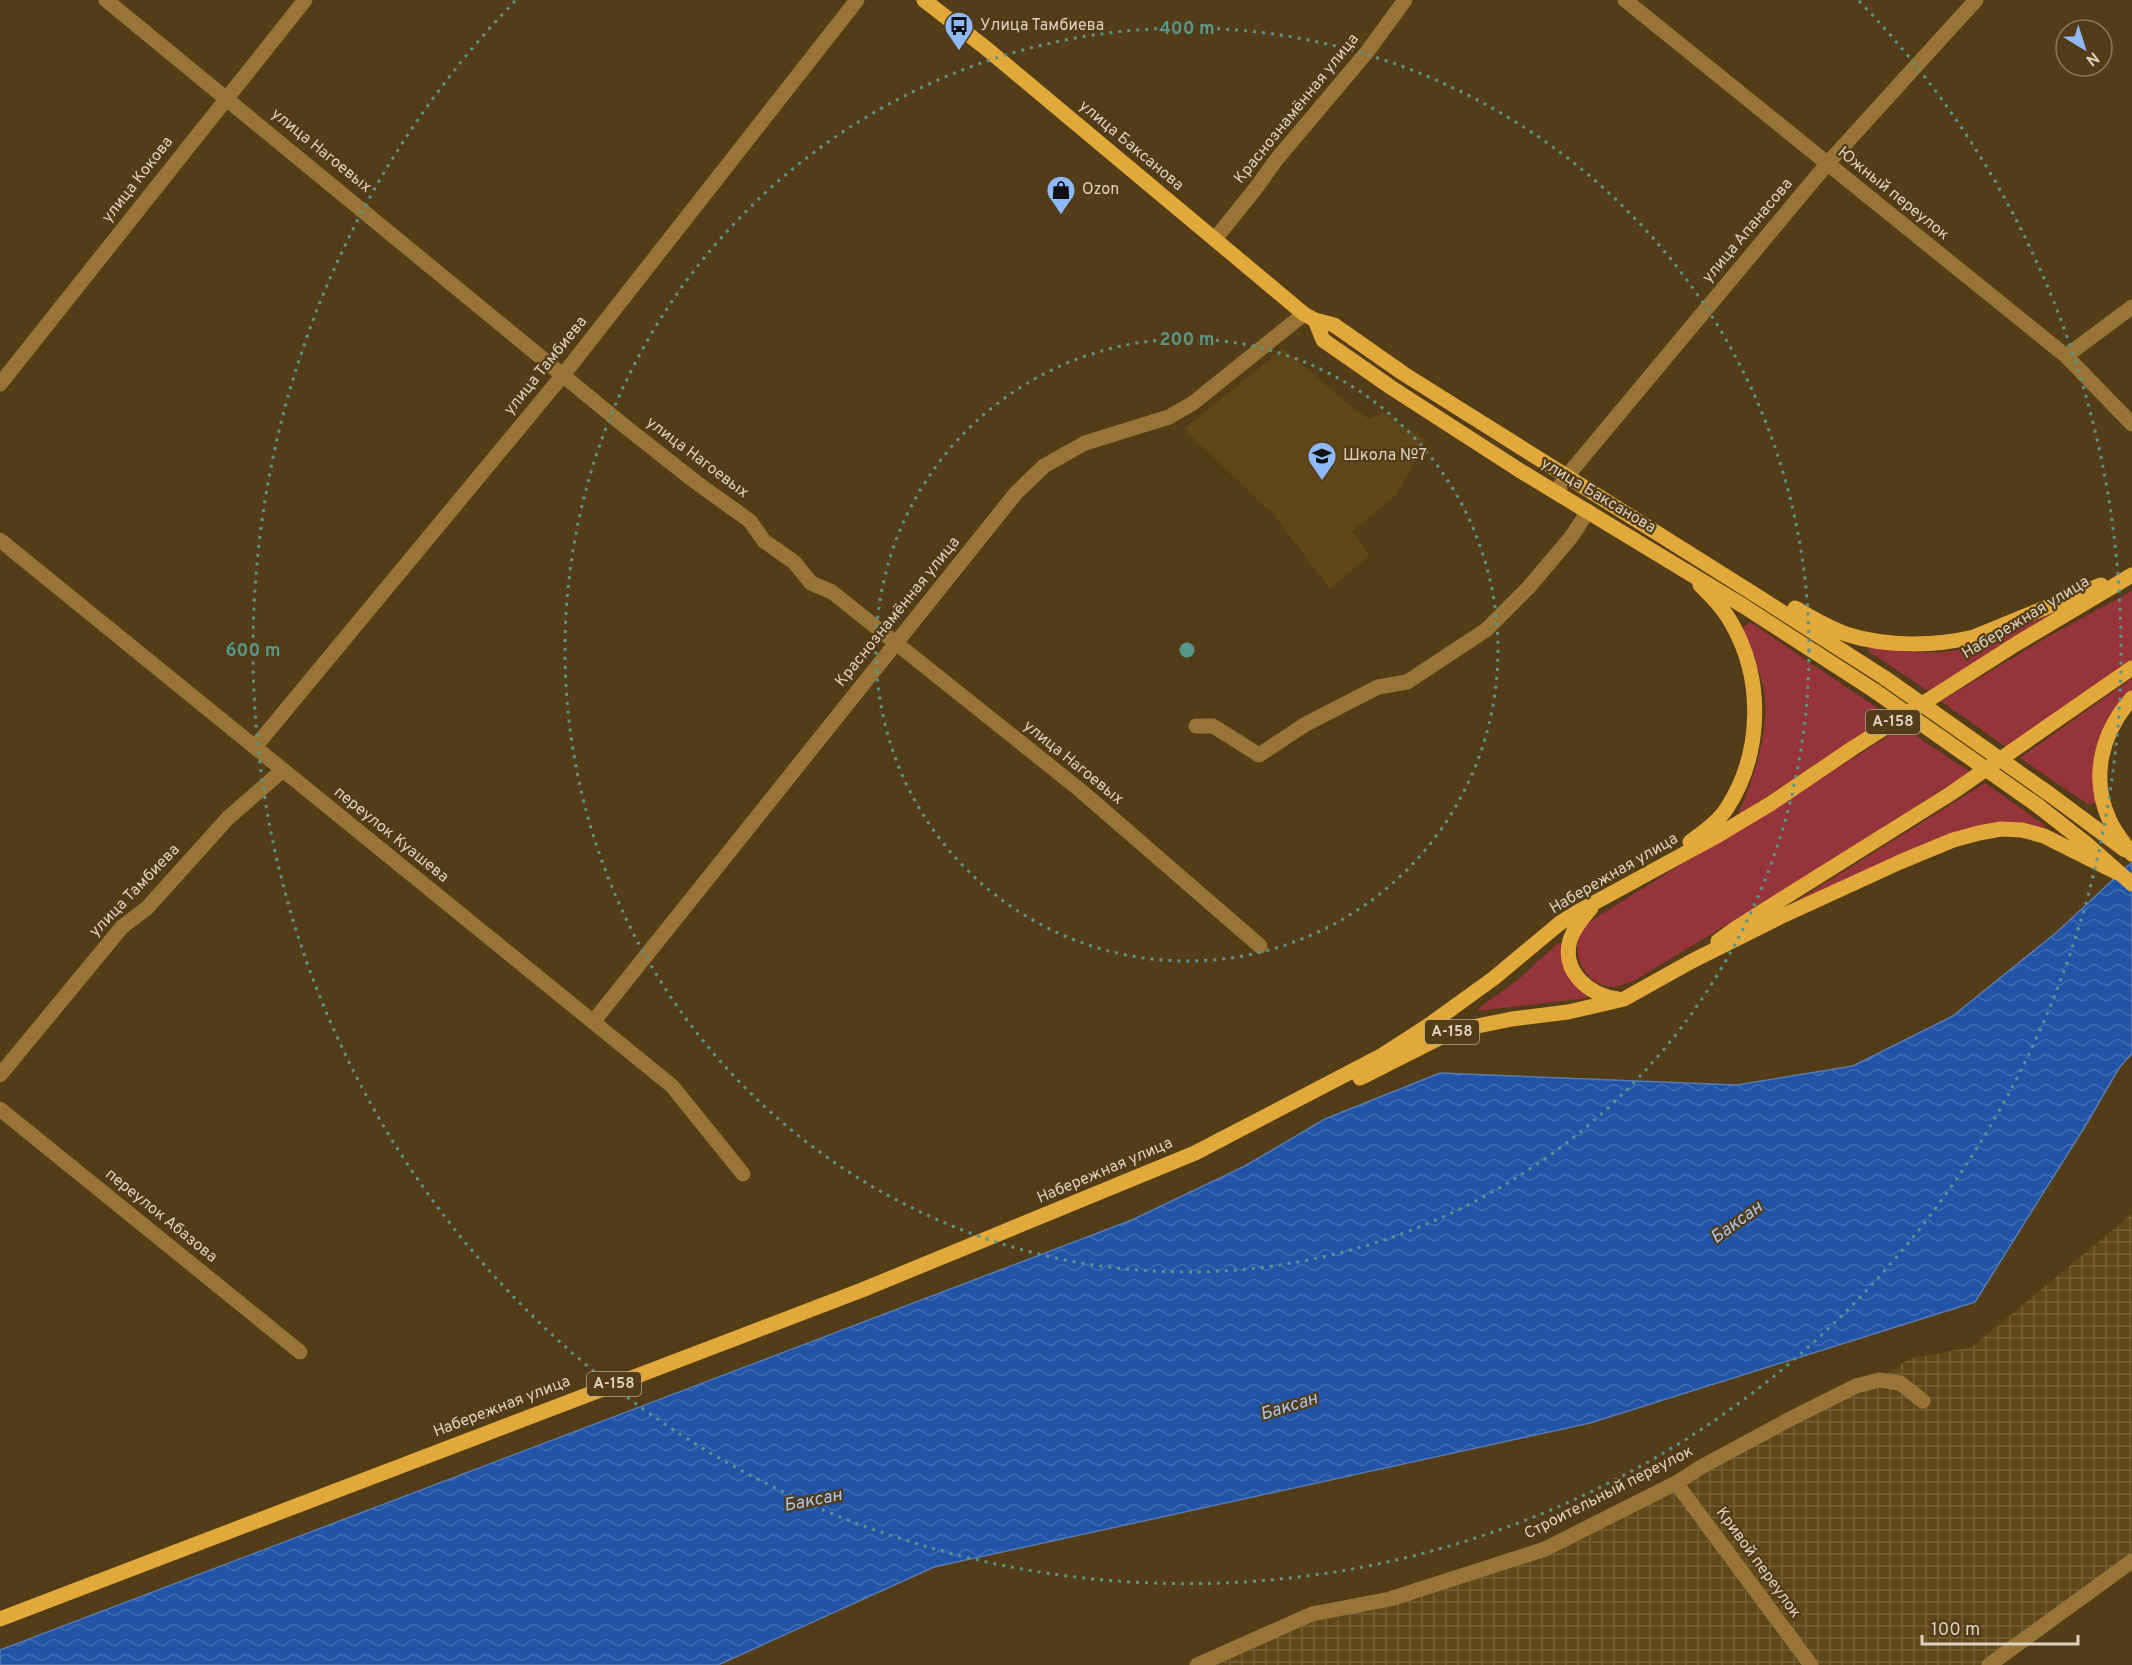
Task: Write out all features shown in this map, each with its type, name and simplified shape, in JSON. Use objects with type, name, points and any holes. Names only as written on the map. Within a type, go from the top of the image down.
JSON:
[{"type":"main road","name":"улица Баксанова","points":[[924,0],[1309,317],[1323,340],[1402,394],[1556,492],[1688,572],[1875,691],[2037,806],[2088,845],[2118,873]]},
{"type":"main road","name":"улица Баксанова","points":[[1309,317],[1334,325],[1404,374],[1885,678],[2132,854]]},
{"type":"main road","points":[[1654,869],[1714,823],[1726,809],[1746,768],[1754,732],[1753,690],[1737,634],[1724,610],[1688,572]]},
{"type":"main road","points":[[1754,594],[1792,606],[1825,626],[1850,635],[1931,644],[1974,637],[2092,588],[2132,575]]},
{"type":"main road","name":"Набережная улица","points":[[0,1619],[862,1290],[1164,1166],[1224,1139],[1381,1056],[1494,978],[1560,924],[1600,899],[1715,837],[1770,804],[2016,644],[2132,575]]},
{"type":"main road","name":"А-158","points":[[1224,1139],[1279,1117],[1453,1031],[1512,1019],[1568,1012],[1624,999],[1692,961],[1736,928],[1950,794],[2132,668]]},
{"type":"main road","points":[[2132,698],[2117,716],[2107,735],[2099,772],[2102,801],[2109,821],[2132,854]]},
{"type":"main road","points":[[1692,961],[1780,917],[1900,862],[1953,840],[2001,829],[2022,830],[2044,836],[2118,873],[2132,884]]},
{"type":"main road","points":[[1600,899],[1576,928],[1568,951],[1570,966],[1576,977],[1596,993],[1608,998],[1624,999]]},
{"type":"street","name":"улица Нагоевых","points":[[106,0],[563,375],[697,483],[750,521],[764,541],[794,562],[811,583],[832,592],[1080,790],[1260,946]]},
{"type":"street","name":"улица Кокова","points":[[0,384],[305,0]]},
{"type":"street","name":"улица Тамбиева","points":[[255,747],[563,375],[857,0]]},
{"type":"street","name":"Краснознамённая улица","points":[[1215,239],[1276,160],[1367,52],[1405,0]]},
{"type":"street","name":"Южный переулок","points":[[1625,0],[2066,356],[2132,424]]},
{"type":"street","name":"улица Апанасова","points":[[1556,492],[1827,164],[1976,0]]},
{"type":"street","points":[[2066,356],[2132,307]]},
{"type":"street","name":"Краснознамённая улица","points":[[593,1022],[1016,493],[1044,466],[1085,443],[1169,417],[1193,403],[1309,317]]},
{"type":"street","points":[[1196,726],[1213,726],[1259,755],[1306,724],[1378,687],[1407,682],[1486,630],[1529,587],[1572,536],[1588,511]]},
{"type":"street","name":"переулок Куашева","points":[[0,540],[672,1086],[743,1174]]},
{"type":"street","name":"улица Тамбиева","points":[[0,1075],[122,927],[147,908],[228,818],[283,770]]},
{"type":"street","name":"переулок Абазова","points":[[0,1109],[300,1352]]},
{"type":"street","name":"Строительный переулок","points":[[1197,1665],[1312,1614],[1390,1599],[1545,1549],[1676,1483],[1772,1428],[1856,1386],[1879,1380],[1900,1383],[1923,1401]]},
{"type":"street","name":"Кривой переулок","points":[[1676,1483],[1811,1665]]},
{"type":"street","points":[[1989,1665],[2132,1561]]},
{"type":"shaded area","name":"Школа №7","points":[[1283,349],[1369,419],[1383,413],[1426,441],[1396,495],[1352,531],[1370,555],[1330,589],[1274,515],[1184,429]]},
{"type":"shaded area","points":[[2132,591],[2132,661],[2007,748],[1941,701],[2049,636]]},
{"type":"shaded area","points":[[2057,610],[1928,691],[1868,651],[1870,646],[1926,652],[1959,650],[2002,636]]},
{"type":"shaded area","points":[[1750,622],[1889,716],[1737,816],[1750,786],[1760,752],[1765,718],[1763,685],[1743,628]]},
{"type":"shaded area","points":[[2132,678],[2132,691],[2122,700],[2097,802],[2089,805],[2020,758]]},
{"type":"shaded area","points":[[1903,727],[1970,772],[1771,898],[1637,979],[1615,987],[1604,986],[1587,974],[1578,956],[1577,946],[1588,923]]},
{"type":"shaded area","points":[[1985,783],[2046,826],[2044,831],[2001,823],[1777,913]]},
{"type":"shaded area","points":[[1558,943],[1563,945],[1570,979],[1586,998],[1478,1011],[1519,979]]},
{"type":"shaded area","points":[[2132,1214],[2132,1561],[1989,1665],[1197,1665],[1312,1614],[1545,1549],[1879,1380],[1909,1359],[1972,1347]]},
{"type":"water","name":"Баксан","points":[[2132,862],[2132,1053],[2119,1068],[1975,1302],[1590,1423],[934,1567],[718,1665],[0,1665],[0,1650],[1132,1220],[1245,1166],[1325,1119],[1440,1073],[1737,1085],[1853,1066],[1953,1016],[2057,932]]},
{"type":"place","name":"Улица Тамбиева","points":[[959,52]]},
{"type":"place","name":"Ozon","points":[[1061,216]]},
{"type":"place","name":"Школа №7","points":[[1322,482]]}]
